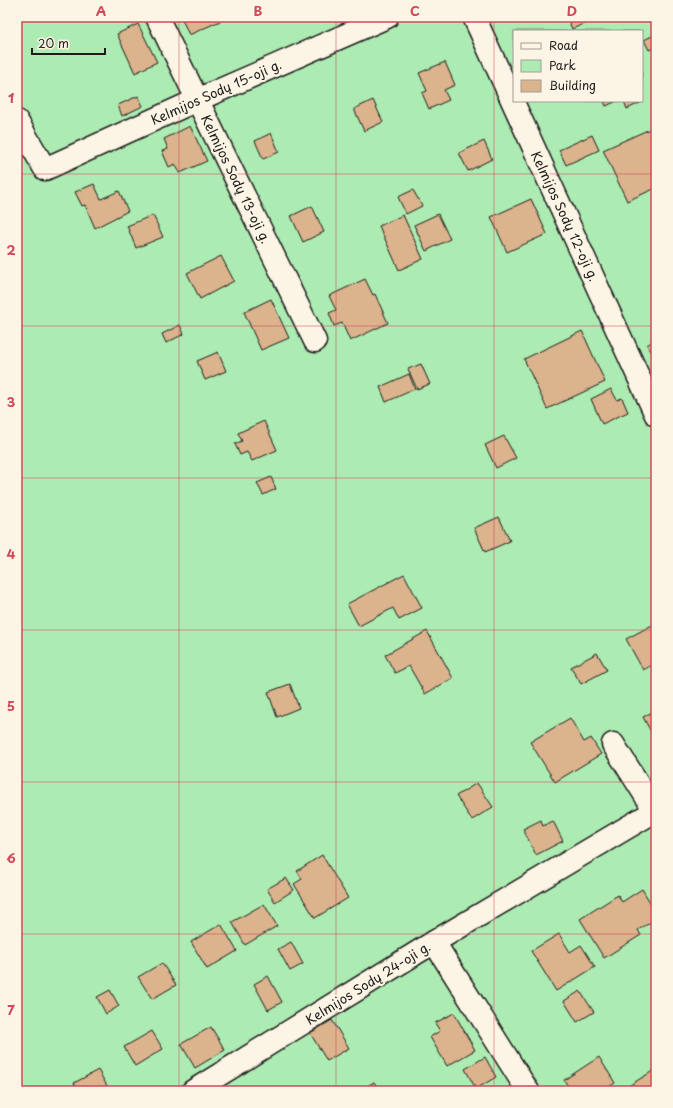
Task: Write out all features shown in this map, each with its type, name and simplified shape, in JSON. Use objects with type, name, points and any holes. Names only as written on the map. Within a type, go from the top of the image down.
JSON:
[{"type":"street","name":"Kelmijos Sodų 13-oji g.","points":[[157,17],[315,341]]},
{"type":"street","name":"Kelmijos Sodų 15-oji g.","points":[[17,121],[45,169],[197,100],[387,17]]},
{"type":"street","name":"Kelmijos Sodų 12-oji g.","points":[[474,17],[656,415]]},
{"type":"street","points":[[434,942],[656,812],[613,744]]},
{"type":"street","name":"Kelmijos Sodų 24-oji g.","points":[[193,1091],[434,942],[528,1091]]},
{"type":"green space","points":[[17,17],[656,17],[656,1091],[17,1091]]},
{"type":"building","points":[[17,17],[27,17],[17,23]]},
{"type":"building","points":[[181,17],[226,17],[227,18],[189,35]]},
{"type":"building","points":[[567,17],[600,17],[572,29]]},
{"type":"building","points":[[138,24],[157,62],[135,73],[117,34]]},
{"type":"building","points":[[656,34],[656,47],[649,50],[644,40]]},
{"type":"building","points":[[445,62],[455,85],[444,90],[449,100],[429,109],[422,93],[427,91],[419,73]]},
{"type":"building","points":[[138,96],[143,106],[122,116],[118,105]]},
{"type":"building","points":[[373,100],[383,122],[364,131],[354,109]]},
{"type":"building","points":[[604,102],[615,102],[606,106]]},
{"type":"building","points":[[624,102],[642,102],[627,109]]},
{"type":"building","points":[[190,126],[207,161],[180,173],[175,164],[169,167],[162,151],[168,149],[164,139]]},
{"type":"building","points":[[652,128],[656,137],[656,188],[627,201],[603,150]]},
{"type":"building","points":[[271,133],[279,152],[263,159],[255,141]]},
{"type":"building","points":[[592,135],[599,150],[566,165],[559,150]]},
{"type":"building","points":[[484,141],[492,159],[468,171],[459,153]]},
{"type":"building","points":[[94,184],[101,199],[119,191],[128,211],[95,228],[85,205],[82,206],[75,192]]},
{"type":"building","points":[[413,190],[422,206],[406,214],[398,197]]},
{"type":"building","points":[[531,199],[547,234],[507,252],[491,217]]},
{"type":"building","points":[[312,206],[324,232],[303,242],[291,216]]},
{"type":"building","points":[[438,214],[450,239],[426,251],[414,225]]},
{"type":"building","points":[[153,215],[163,237],[136,248],[127,226]]},
{"type":"building","points":[[403,215],[423,259],[399,270],[379,226]]},
{"type":"building","points":[[221,256],[234,281],[200,299],[187,273]]},
{"type":"building","points":[[365,279],[373,295],[375,294],[388,323],[350,341],[342,323],[334,326],[329,313],[336,310],[329,296]]},
{"type":"building","points":[[271,299],[289,338],[261,350],[244,312]]},
{"type":"building","points":[[180,325],[184,334],[166,343],[162,334]]},
{"type":"building","points":[[582,331],[605,382],[547,409],[524,359]]},
{"type":"building","points":[[656,339],[656,356],[655,357],[647,345]]},
{"type":"building","points":[[218,352],[226,371],[205,380],[197,361]]},
{"type":"building","points":[[421,364],[430,384],[417,389],[408,369]]},
{"type":"building","points":[[409,374],[415,389],[386,402],[380,387]]},
{"type":"building","points":[[611,389],[617,400],[622,398],[628,412],[602,424],[591,399]]},
{"type":"building","points":[[264,421],[277,450],[252,461],[247,452],[240,455],[235,444],[242,441],[238,433]]},
{"type":"building","points":[[504,436],[516,458],[496,468],[485,445]]},
{"type":"building","points":[[271,477],[276,489],[263,495],[257,483]]},
{"type":"building","points":[[499,517],[510,541],[485,552],[474,528]]},
{"type":"building","points":[[404,574],[422,608],[399,620],[393,608],[359,626],[347,604]]},
{"type":"building","points":[[656,623],[656,663],[643,670],[626,639]]},
{"type":"building","points":[[427,631],[453,678],[425,694],[409,666],[395,673],[385,655]]},
{"type":"building","points":[[597,653],[607,670],[581,684],[571,667]]},
{"type":"building","points":[[290,684],[299,708],[277,717],[268,692]]},
{"type":"building","points":[[656,710],[656,741],[643,717]]},
{"type":"building","points":[[570,718],[584,742],[591,738],[601,754],[555,782],[530,742]]},
{"type":"building","points":[[477,783],[493,807],[472,820],[456,796]]},
{"type":"building","points":[[541,820],[543,826],[553,821],[563,841],[536,855],[523,829]]},
{"type":"building","points":[[322,855],[348,898],[315,918],[294,884],[302,879],[297,871]]},
{"type":"building","points":[[286,878],[294,890],[275,902],[267,889]]},
{"type":"building","points":[[642,889],[656,912],[656,919],[638,930],[641,935],[604,958],[580,919],[618,895],[622,902]]},
{"type":"building","points":[[264,904],[277,926],[245,945],[232,922]]},
{"type":"building","points":[[221,924],[237,951],[207,969],[191,942]]},
{"type":"building","points":[[559,934],[570,952],[581,945],[595,967],[556,991],[531,951]]},
{"type":"building","points":[[291,942],[303,964],[290,971],[278,949]]},
{"type":"building","points":[[162,963],[176,985],[152,999],[138,977]]},
{"type":"building","points":[[268,976],[282,1002],[268,1010],[254,984]]},
{"type":"building","points":[[110,990],[119,1006],[106,1014],[97,997]]},
{"type":"building","points":[[580,991],[594,1012],[577,1022],[564,1001]]},
{"type":"building","points":[[454,1013],[475,1050],[447,1066],[430,1037],[440,1031],[435,1023]]},
{"type":"building","points":[[332,1020],[349,1048],[327,1061],[310,1033]]},
{"type":"building","points":[[211,1027],[225,1050],[195,1068],[181,1044]]},
{"type":"building","points":[[152,1031],[163,1049],[135,1066],[124,1047]]},
{"type":"building","points":[[485,1057],[496,1077],[476,1089],[465,1069]]},
{"type":"building","points":[[599,1057],[615,1083],[603,1091],[571,1091],[564,1080]]},
{"type":"building","points":[[656,1069],[656,1091],[634,1091],[630,1085]]},
{"type":"building","points":[[98,1070],[110,1091],[79,1091],[74,1083]]},
{"type":"building","points":[[374,1082],[380,1091],[359,1091]]}]
